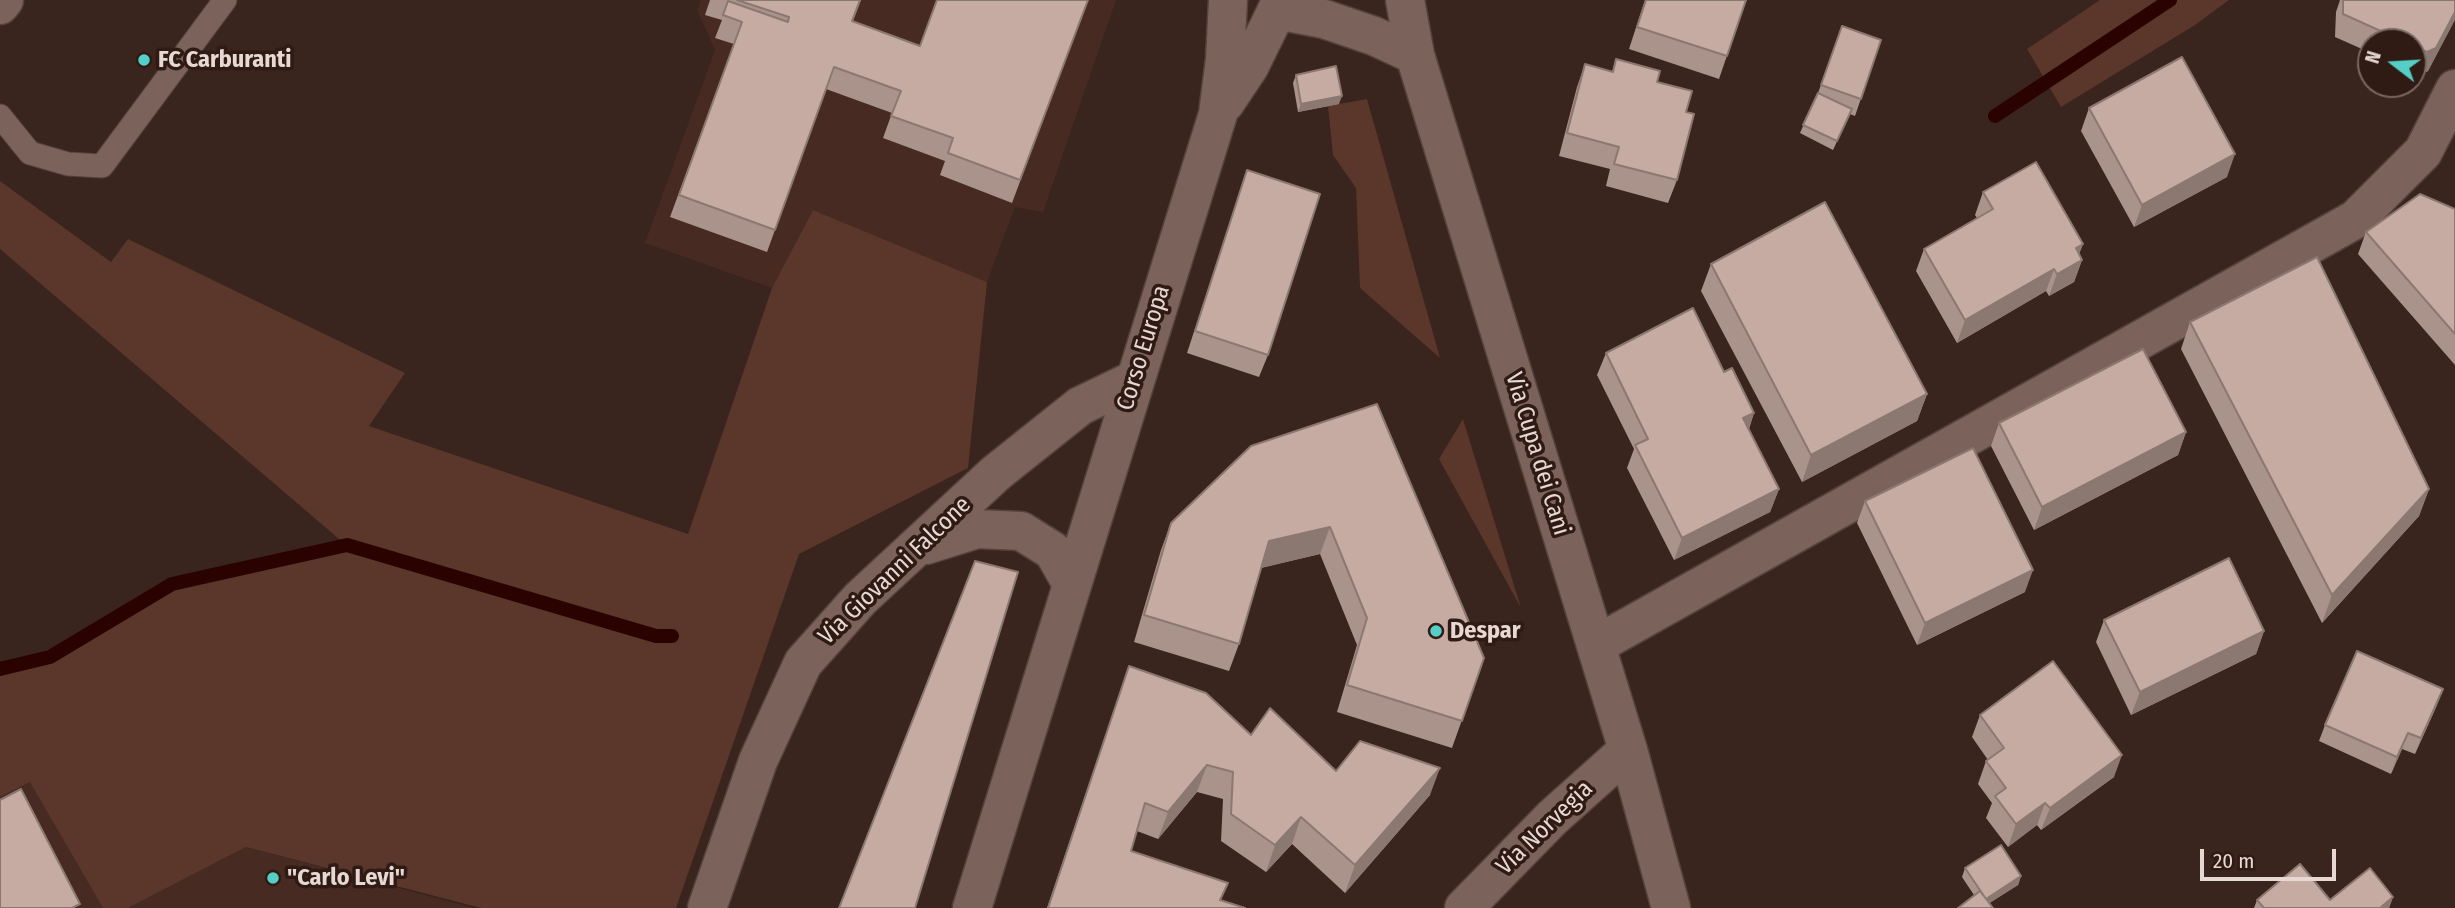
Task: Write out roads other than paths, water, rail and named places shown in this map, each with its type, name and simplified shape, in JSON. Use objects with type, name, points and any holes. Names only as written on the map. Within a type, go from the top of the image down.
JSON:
[{"type":"street","points":[[0,5],[4,0]]},
{"type":"street","points":[[1218,114],[1225,59],[1228,0]]},
{"type":"street","points":[[1234,0],[1239,5],[1262,11],[1284,5],[1374,36],[1415,55]]},
{"type":"street","name":"Via Cupa dei Cani","points":[[1405,0],[1415,55],[1628,750],[1671,908]]},
{"type":"street","points":[[1218,114],[1249,67],[1284,5]]},
{"type":"street","points":[[1596,645],[2356,219],[2423,152],[2455,89]]},
{"type":"street","name":"Corso Europa","points":[[972,908],[1218,114]]},
{"type":"street","name":"Via Giovanni Falcone","points":[[707,908],[758,761],[803,663],[860,599],[996,473],[1080,406],[1134,380]]},
{"type":"street","points":[[915,549],[977,529],[1021,531],[1053,551],[1072,584]]},
{"type":"street","name":"Via Norvegia","points":[[1464,908],[1552,818],[1628,750]]},
{"type":"lane","points":[[0,116],[30,153],[68,164],[102,166],[225,0]]},
{"type":"waterway","points":[[1995,116],[2170,0]]},
{"type":"waterway","points":[[0,669],[50,657],[172,584],[347,545],[656,636],[672,636]]},
{"type":"place","name":"FC Carburanti","points":[[144,60]]},
{"type":"place","name":"Despar","points":[[1436,631]]},
{"type":"place","name":"\"Carlo Levi\"","points":[[273,878]]}]
